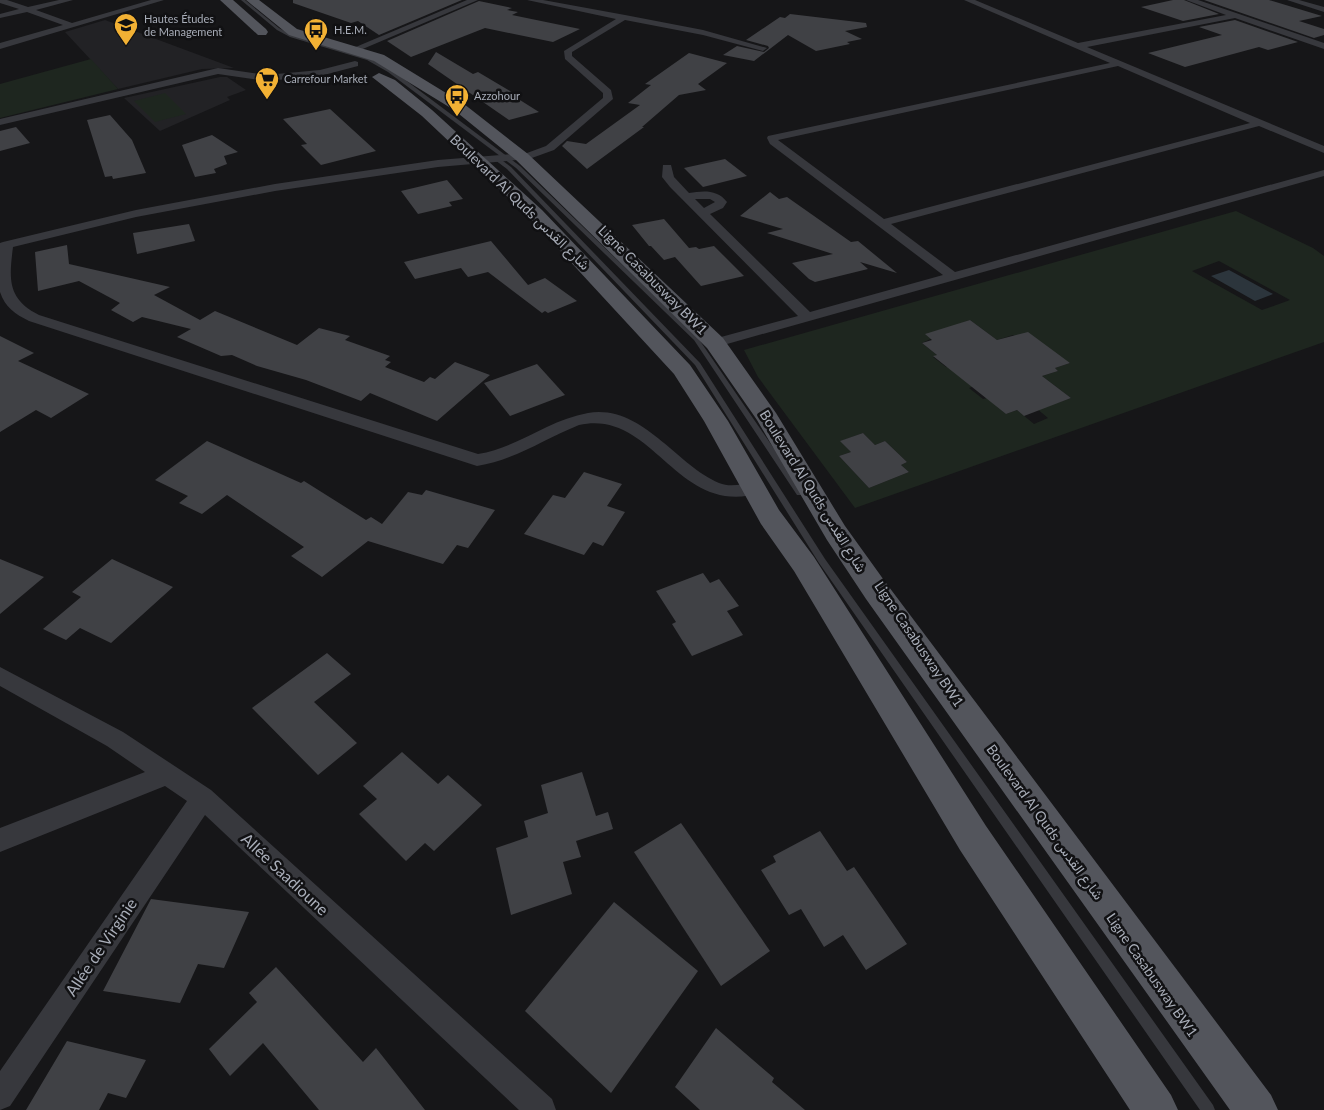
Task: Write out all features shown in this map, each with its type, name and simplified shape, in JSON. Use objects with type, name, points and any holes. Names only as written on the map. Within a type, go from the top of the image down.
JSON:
[{"type":"main road","name":"Boulevard Al Quds شارع القدس","points":[[226,0],[264,33],[355,57],[380,58],[459,107],[509,159],[715,343],[768,418],[836,534],[876,591],[1256,1110]]},
{"type":"main road","name":"Boulevard Al Quds شارع القدس","points":[[252,0],[293,32],[355,57],[427,112],[536,214],[682,370],[716,421],[770,518],[804,564],[979,846],[1156,1110]]},
{"type":"street","points":[[0,0],[70,25]]},
{"type":"street","points":[[0,16],[69,0]]},
{"type":"street","points":[[0,46],[160,0]]},
{"type":"street","points":[[0,122],[218,71],[266,78],[320,73],[474,0]]},
{"type":"street","points":[[531,0],[727,38],[764,48]]},
{"type":"street","points":[[968,0],[1324,150]]},
{"type":"street","points":[[1190,0],[1324,46]]},
{"type":"street","points":[[1291,0],[1324,10]]},
{"type":"street","points":[[1077,46],[1235,16]]},
{"type":"street","points":[[625,17],[570,48],[567,54],[608,92],[608,99],[550,148],[540,154],[509,159],[455,162],[365,173],[222,197],[81,227],[4,246],[4,294],[15,308],[34,318],[477,460],[485,460],[508,453],[576,421],[595,416],[604,417],[630,426],[710,487],[731,492],[754,489]]},
{"type":"street","points":[[954,277],[774,142],[772,138],[1117,64]]},
{"type":"street","points":[[881,222],[1260,123]]},
{"type":"street","points":[[667,167],[670,181],[807,317]]},
{"type":"street","points":[[715,343],[1324,173]]},
{"type":"street","points":[[686,197],[708,195],[719,198],[722,202],[719,206],[703,213]]},
{"type":"street","name":"Allée Saadioune","points":[[0,676],[115,739],[203,798],[541,1110]]},
{"type":"street","points":[[0,840],[168,774]]},
{"type":"street","name":"Allée de Virginie","points":[[0,1096],[203,798]]},
{"type":"lane","name":"Ligne Casabusway BW1","points":[[235,0],[272,30],[288,38],[364,61],[509,159]]},
{"type":"lane","name":"Ligne Casabusway BW1","points":[[243,0],[291,36],[368,59],[390,71],[509,159],[696,340],[803,497]]},
{"type":"lane","name":"Ligne Casabusway BW1","points":[[509,159],[509,168],[698,364],[822,561],[1208,1110]]},
{"type":"lane","name":"Ligne Casabusway BW1","points":[[808,505],[890,626]]},
{"type":"shaded area","name":"Hautes Études de Management","points":[[105,20],[234,68],[202,69],[118,89],[65,32]]},
{"type":"shaded area","points":[[91,59],[118,89],[0,118],[0,84]]},
{"type":"shaded area","name":"Hautes Études de Management","points":[[227,77],[246,90],[227,97],[230,100],[160,131],[124,98]]},
{"type":"shaded area","points":[[165,93],[186,114],[155,122],[134,101]]},
{"type":"shaded area","points":[[1236,211],[1313,248],[1324,256],[1324,342],[855,508],[758,377],[744,350]],"holes":[[[1219,261],[1290,300],[1262,310],[1192,271]],[[970,320],[997,340],[1013,335],[1070,363],[1055,368],[1058,371],[1042,376],[1071,398],[1057,403],[1043,392],[1024,398],[1048,418],[1034,424],[1017,410],[1006,414],[987,398],[983,399],[969,388],[985,382],[962,362],[946,367],[933,357],[937,355],[922,343]],[[863,433],[875,445],[885,441],[907,462],[901,465],[909,472],[869,488],[839,456],[851,452],[841,441]]]},
{"type":"shaded area","points":[[1229,270],[1273,294],[1255,301],[1211,276]]},
{"type":"building","points":[[293,0],[462,0],[379,35],[358,21],[351,23],[293,3]]},
{"type":"building","points":[[1173,0],[1184,0],[1219,14],[1183,21],[1141,7]]},
{"type":"building","points":[[1204,0],[1269,0],[1322,16],[1299,21],[1324,29],[1324,35],[1314,38]]},
{"type":"building","points":[[479,1],[512,8],[507,10],[518,12],[512,15],[580,29],[553,42],[485,28],[411,57],[387,41]]},
{"type":"building","points":[[790,14],[866,23],[867,27],[845,31],[862,39],[847,42],[850,44],[816,51],[788,35],[754,61],[723,55],[737,46],[764,52],[769,48],[768,46],[746,40],[780,17],[785,18]]},
{"type":"building","points":[[1235,20],[1298,42],[1268,50],[1259,47],[1185,67],[1148,53],[1222,35],[1199,27]]},
{"type":"building","points":[[436,52],[473,74],[478,72],[515,94],[512,95],[539,112],[509,120],[428,64]]},
{"type":"building","points":[[689,53],[727,63],[698,84],[706,90],[679,95],[642,127],[644,127],[587,169],[562,146],[567,141],[586,144],[640,105],[628,103],[651,85],[645,84]]},
{"type":"building","points":[[330,109],[376,151],[321,165],[301,145],[307,144],[283,119]]},
{"type":"building","points":[[110,115],[132,140],[146,173],[113,179],[112,176],[105,177],[87,120]]},
{"type":"building","points":[[16,127],[30,143],[0,151],[0,131]]},
{"type":"building","points":[[212,135],[238,152],[224,156],[227,164],[214,169],[216,173],[195,177],[182,145]]},
{"type":"building","points":[[725,159],[747,176],[703,187],[684,168]]},
{"type":"building","points":[[447,180],[463,199],[449,202],[452,206],[418,214],[401,191]]},
{"type":"building","points":[[770,192],[779,199],[787,197],[851,242],[858,241],[897,273],[860,262],[868,269],[815,282],[809,279],[792,263],[833,254],[767,233],[783,229],[740,216]]},
{"type":"building","points":[[664,219],[689,248],[696,247],[699,249],[714,246],[744,276],[701,286],[675,257],[664,260],[649,246],[632,225]]},
{"type":"building","points":[[189,224],[195,241],[137,254],[133,233]]},
{"type":"building","points":[[491,241],[528,285],[545,278],[577,301],[548,313],[545,311],[542,313],[488,272],[468,277],[461,268],[415,279],[404,262]]},
{"type":"building","points":[[67,245],[69,264],[170,287],[154,295],[200,320],[215,311],[297,345],[319,328],[350,336],[345,340],[390,356],[385,360],[391,362],[385,367],[424,382],[430,377],[435,379],[455,362],[490,375],[437,421],[370,393],[361,401],[306,380],[257,366],[232,355],[221,356],[177,337],[191,329],[142,317],[133,322],[111,310],[120,303],[79,281],[38,291],[35,252]]},
{"type":"building","points":[[970,320],[997,340],[1028,332],[1070,363],[1055,368],[1058,371],[1042,376],[1071,398],[1024,416],[1017,410],[1006,414],[933,356],[937,355],[922,343],[932,340],[925,334]]},
{"type":"building","points":[[0,336],[34,353],[18,361],[89,394],[51,418],[36,410],[0,432]]},
{"type":"building","points":[[537,364],[565,395],[510,416],[484,383]]},
{"type":"building","points":[[863,433],[875,445],[885,441],[907,462],[901,465],[909,472],[869,488],[839,456],[851,452],[840,441]]},
{"type":"building","points":[[207,441],[301,483],[304,481],[366,520],[371,517],[382,524],[408,492],[422,495],[426,490],[495,510],[468,548],[457,545],[443,564],[368,541],[322,577],[291,556],[304,547],[227,495],[202,514],[179,503],[188,496],[155,480]]},
{"type":"building","points":[[584,472],[622,484],[607,506],[625,512],[603,546],[593,542],[584,555],[524,534],[553,495],[565,498]]},
{"type":"building","points":[[0,559],[44,577],[0,614]]},
{"type":"building","points":[[112,559],[173,587],[111,643],[80,628],[66,640],[43,629],[81,597],[72,592]]},
{"type":"building","points":[[703,573],[710,583],[719,579],[739,606],[727,611],[743,635],[692,656],[672,624],[676,622],[656,591]]},
{"type":"building","points":[[327,653],[351,674],[314,702],[357,743],[318,775],[252,708]]},
{"type":"building","points":[[402,752],[438,784],[448,775],[482,805],[434,851],[425,843],[406,861],[359,814],[377,799],[363,786]]},
{"type":"building","points":[[582,772],[596,816],[608,812],[613,829],[576,841],[581,857],[563,862],[572,894],[511,915],[496,848],[528,837],[524,821],[548,813],[541,785]]},
{"type":"building","points":[[681,823],[770,951],[721,986],[634,852]]},
{"type":"building","points":[[820,831],[847,871],[854,867],[907,944],[866,970],[843,935],[824,947],[801,909],[789,915],[761,870],[776,862],[773,856]]},
{"type":"building","points":[[151,899],[249,912],[224,968],[198,964],[180,1003],[103,991]]},
{"type":"building","points":[[614,902],[698,971],[611,1093],[525,1011]]},
{"type":"building","points":[[276,967],[363,1062],[376,1048],[425,1110],[319,1110],[263,1043],[230,1076],[209,1049],[257,1002],[249,993]]},
{"type":"building","points":[[716,1028],[774,1078],[772,1082],[805,1110],[700,1110],[675,1087]]},
{"type":"building","points":[[67,1041],[146,1060],[126,1098],[108,1093],[99,1110],[26,1110]]},
{"type":"place","name":"Hautes Études de Management","points":[[126,46]]},
{"type":"place","name":"H.E.M.","points":[[316,51]]},
{"type":"place","name":"Carrefour Market","points":[[267,100]]},
{"type":"place","name":"Azzohour","points":[[457,117]]}]
